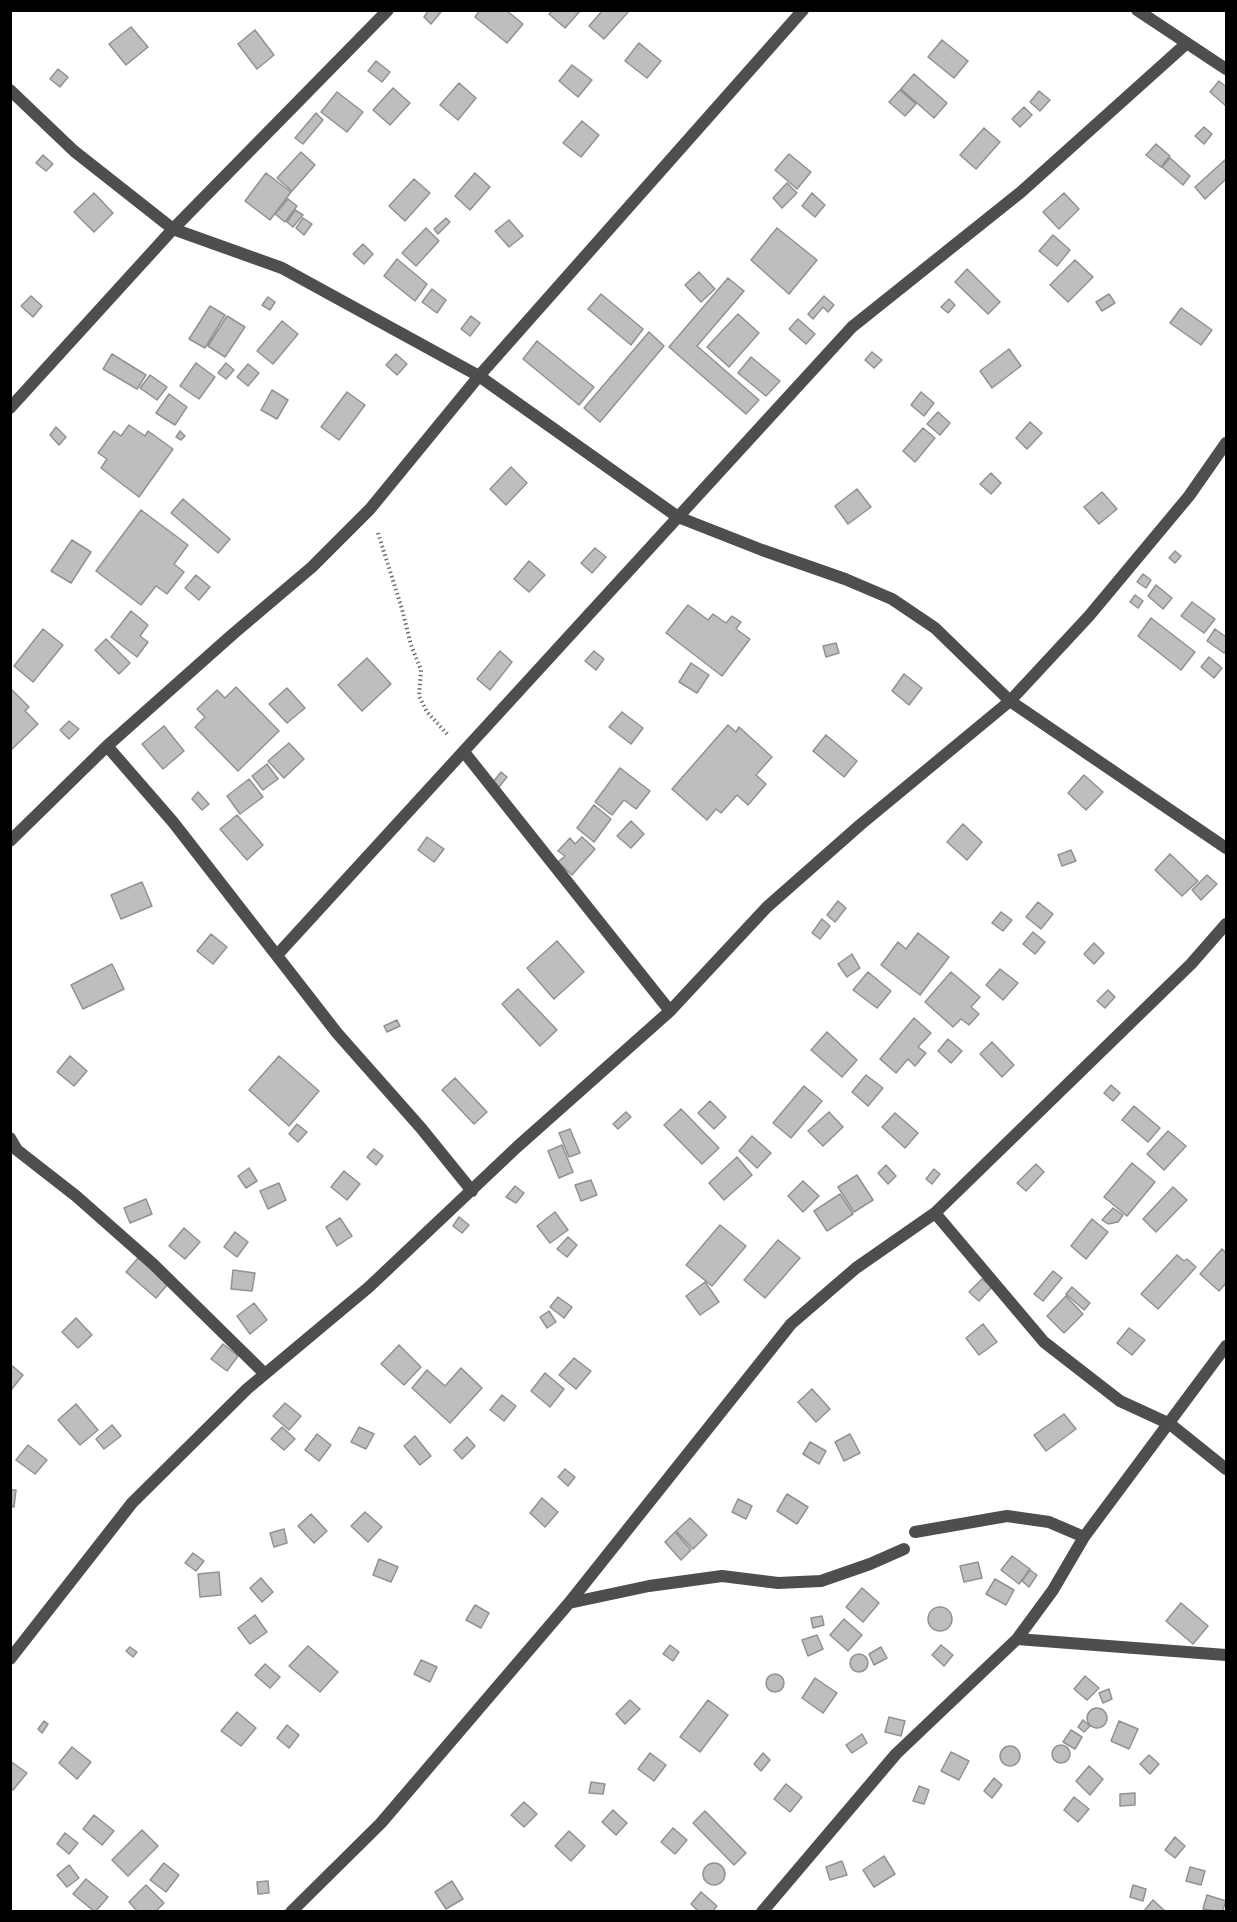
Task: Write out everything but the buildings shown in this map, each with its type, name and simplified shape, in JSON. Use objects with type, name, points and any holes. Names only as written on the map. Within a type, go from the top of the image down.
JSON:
[{"type":"street","points":[[10,408],[173,229],[388,10]]},
{"type":"street","points":[[10,841],[107,746],[312,567],[370,509],[479,376],[803,10]]},
{"type":"street","points":[[1137,10],[1227,69]]},
{"type":"street","points":[[278,954],[852,327],[1021,192],[1187,43]]},
{"type":"street","points":[[10,90],[74,151],[173,229],[282,268],[479,376],[678,517],[845,579],[892,599],[935,628],[1010,701],[1227,848]]},
{"type":"street","points":[[10,1659],[132,1503],[247,1389],[369,1287],[670,1011],[767,907],[860,825],[1010,701],[1089,616],[1189,496],[1227,443]]},
{"type":"street","points":[[107,746],[173,822],[338,1033],[421,1128],[472,1191]]},
{"type":"street","points":[[464,752],[670,1011]]},
{"type":"street","points":[[291,1911],[381,1823],[569,1603],[791,1324],[856,1268],[935,1213],[1191,964],[1227,924]]},
{"type":"street","points":[[10,1138],[17,1150],[76,1196],[153,1264],[266,1374]]},
{"type":"street","points":[[935,1213],[1044,1342],[1120,1401],[1170,1424],[1227,1469]]},
{"type":"street","points":[[762,1911],[896,1754],[1017,1639],[1053,1590],[1084,1537],[1227,1346]]},
{"type":"street","points":[[915,1532],[1007,1516],[1049,1522],[1084,1537]]},
{"type":"street","points":[[569,1603],[649,1586],[722,1576],[778,1582],[821,1581],[904,1549]]},
{"type":"street","points":[[1017,1639],[1227,1655]]},
{"type":"path","points":[[370,509],[411,645],[422,670],[419,696],[427,712],[464,752]]}]
